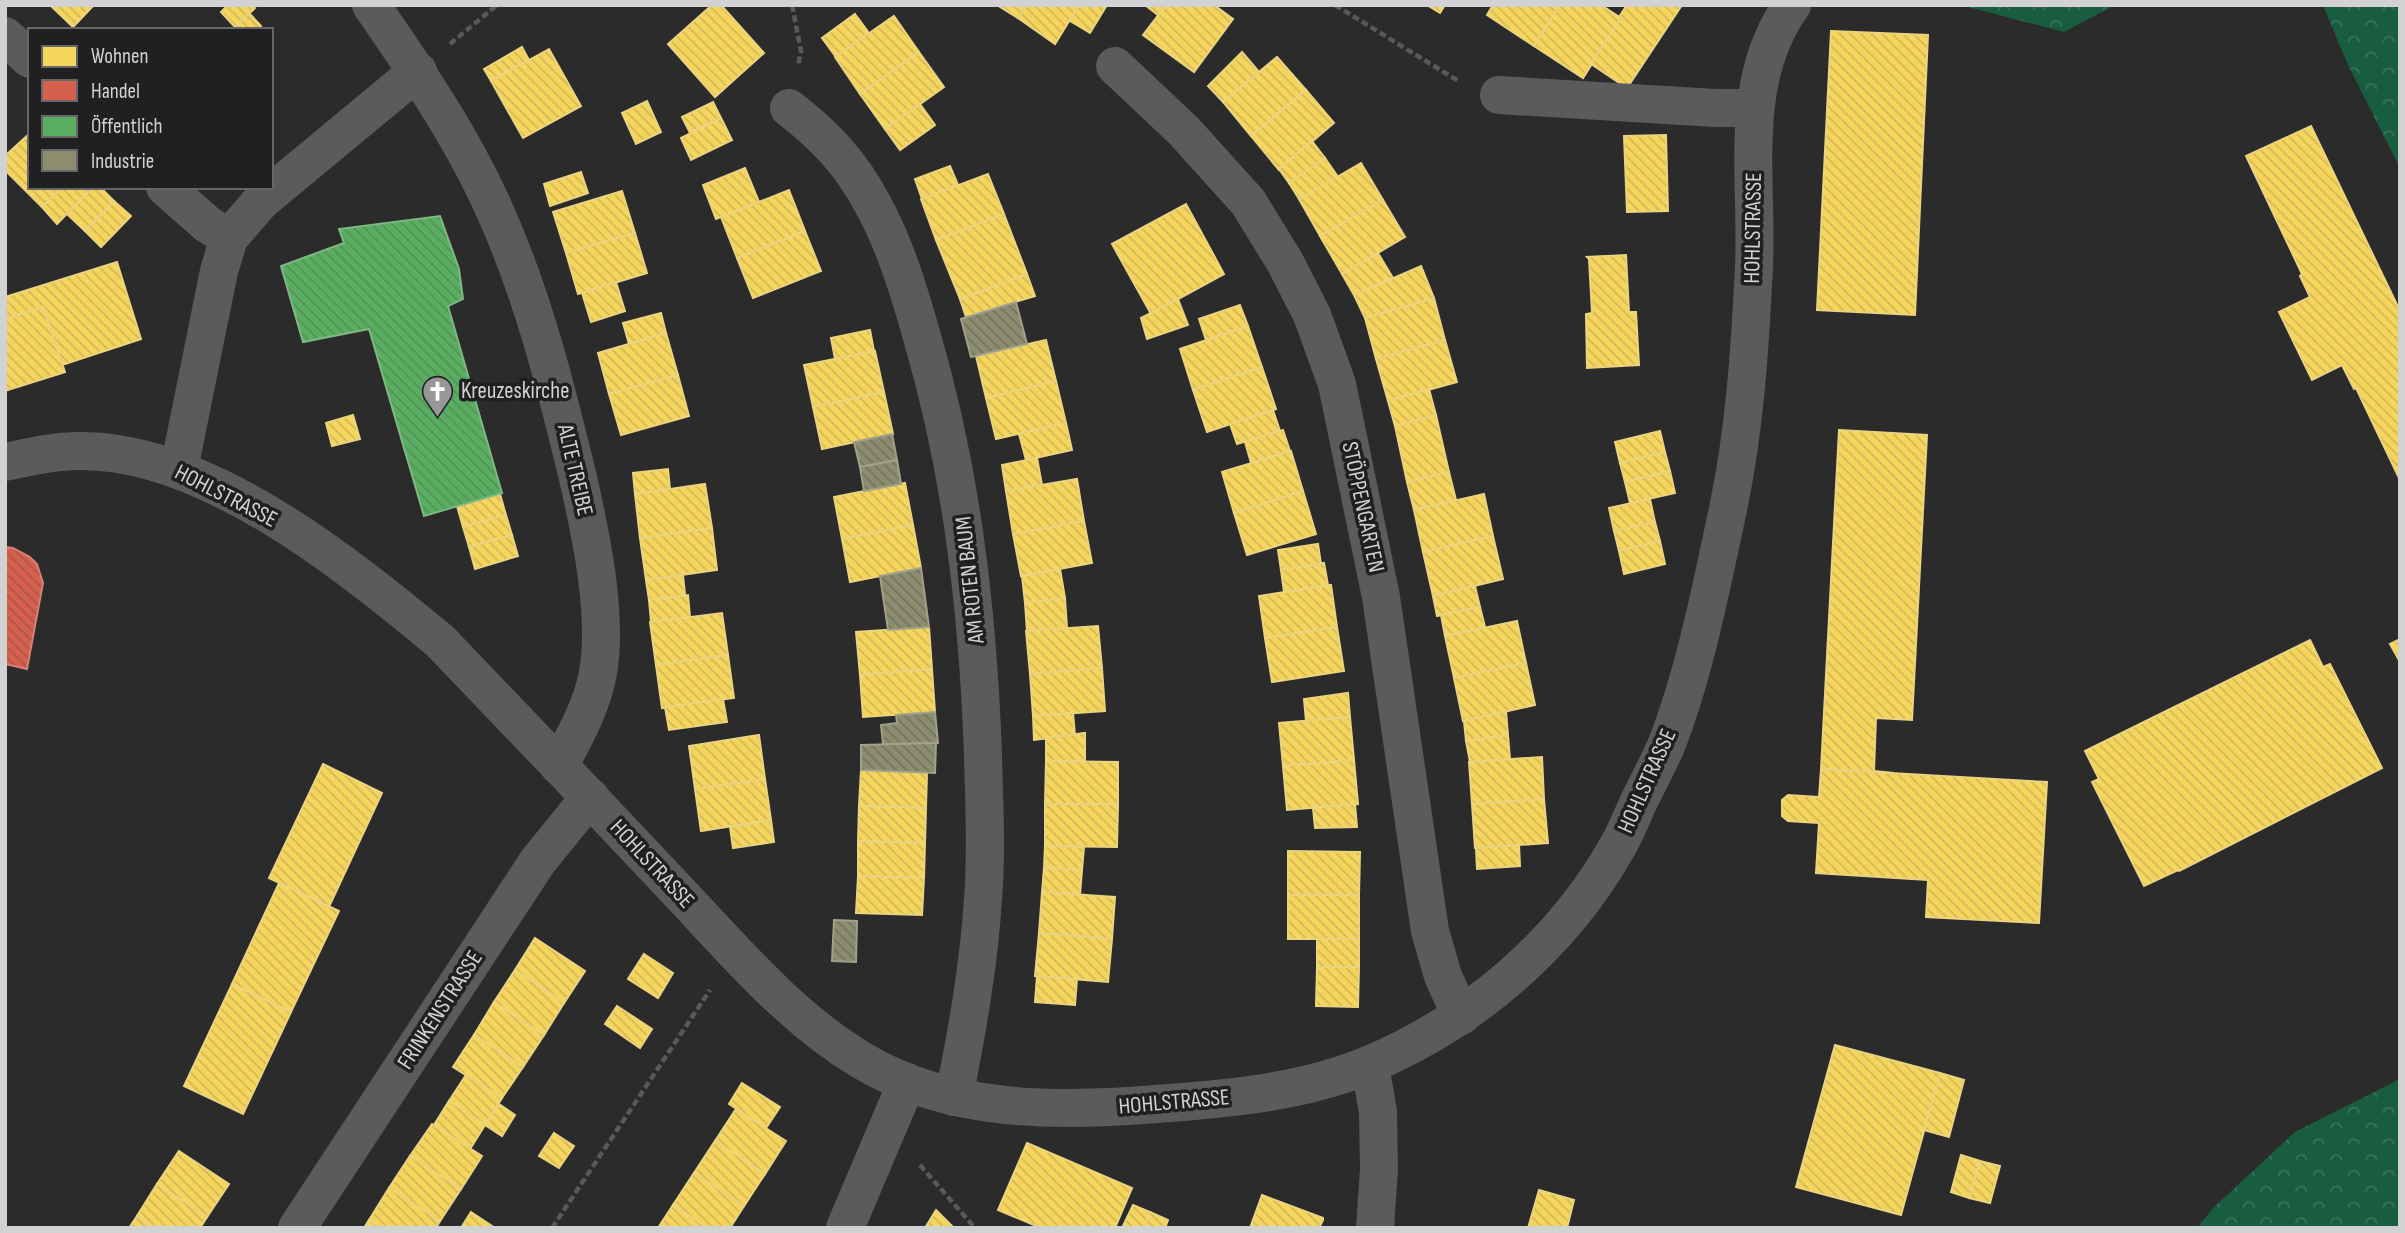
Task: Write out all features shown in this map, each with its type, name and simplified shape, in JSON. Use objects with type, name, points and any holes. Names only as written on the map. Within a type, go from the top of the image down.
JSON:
[{"type":"street","name":"ALTE TREIBE","points":[[371,5],[418,71],[494,209],[527,293],[560,402],[587,521],[600,611],[598,672],[584,719],[559,765]]},
{"type":"street","name":"HOHLSTRASSE","points":[[5,462],[80,450],[126,455],[179,469],[238,497],[297,533],[382,592],[440,641],[735,952],[819,1032],[865,1063],[907,1082],[954,1097],[1015,1107],[1111,1108],[1263,1093],[1316,1081],[1370,1065],[1425,1038],[1461,1016],[1517,974],[1577,907],[1615,851],[1666,746],[1696,649],[1729,503],[1746,394],[1754,258],[1754,108],[1762,64],[1792,5]]},
{"type":"street","points":[[5,36],[28,57]]},
{"type":"street","name":"STÖPPENGARTEN","points":[[1115,66],[1184,131],[1248,202],[1285,262],[1312,315],[1337,384],[1379,584],[1430,931],[1443,976],[1461,1016]]},
{"type":"street","points":[[179,469],[219,271],[229,238],[261,201],[418,71]]},
{"type":"street","points":[[1499,95],[1702,108],[1754,108]]},
{"type":"street","name":"AM ROTEN BAUM","points":[[789,108],[819,132],[844,159],[873,203],[904,277],[939,394],[962,507],[975,613],[981,693],[984,896],[973,1001],[954,1097]]},
{"type":"street","points":[[167,189],[207,224],[229,238]]},
{"type":"street","name":"FRINKENSTRASSE","points":[[298,1228],[538,861],[590,797]]},
{"type":"street","points":[[1370,1065],[1378,1112],[1380,1169],[1375,1228]]},
{"type":"street","points":[[845,1228],[907,1082]]},
{"type":"path","points":[[418,71],[496,5]]},
{"type":"path","points":[[789,108],[801,51],[792,5]]},
{"type":"path","points":[[1335,5],[1474,89],[1499,95]]},
{"type":"path","points":[[552,1228],[735,952]]},
{"type":"path","points":[[889,1128],[975,1228]]},
{"type":"green space","points":[[1961,5],[2115,5],[2064,32]]},
{"type":"green space","points":[[2323,5],[2400,5],[2400,168],[2348,65]]},
{"type":"green space","points":[[2400,1079],[2400,1228],[2197,1228],[2213,1208],[2295,1132]]},
{"type":"building: Wohnen","points":[[50,5],[94,5],[73,27]]},
{"type":"building: Wohnen","points":[[228,5],[252,5],[255,8],[235,27],[221,12]]},
{"type":"building: Wohnen","points":[[712,5],[721,5],[764,53],[715,97],[668,44]]},
{"type":"building: Wohnen","points":[[997,5],[1026,5],[1018,18]]},
{"type":"building: Wohnen","points":[[1026,5],[1079,5],[1055,44],[1018,18]]},
{"type":"building: Wohnen","points":[[1079,5],[1107,5],[1090,33],[1070,21]]},
{"type":"building: Wohnen","points":[[1145,5],[1166,5],[1158,15]]},
{"type":"building: Wohnen","points":[[1166,5],[1214,5],[1233,19],[1194,72],[1143,35]]},
{"type":"building: Wohnen","points":[[1427,5],[1445,5],[1440,13]]},
{"type":"building: Wohnen","points":[[1493,5],[1560,5],[1534,46],[1487,15]]},
{"type":"building: Wohnen","points":[[1560,5],[1601,5],[1621,18],[1583,78],[1534,46]]},
{"type":"building: Wohnen","points":[[1627,5],[1682,5],[1627,88],[1591,64]]},
{"type":"building: Wohnen","points":[[249,13],[261,26],[259,28],[234,28]]},
{"type":"building: Wohnen","points":[[855,14],[869,33],[836,57],[822,38]]},
{"type":"building: Wohnen","points":[[894,16],[919,52],[860,94],[835,57]]},
{"type":"building: Wohnen","points":[[1831,31],[1928,35],[1915,315],[1817,310]]},
{"type":"building: Wohnen","points":[[522,47],[529,60],[491,81],[484,69]]},
{"type":"building: Wohnen","points":[[549,49],[581,106],[523,138],[491,81]]},
{"type":"building: Wohnen","points":[[919,52],[944,87],[885,129],[860,94]]},
{"type":"building: Wohnen","points":[[1242,52],[1259,72],[1223,102],[1208,86]]},
{"type":"building: Wohnen","points":[[1277,57],[1306,90],[1251,136],[1223,102]]},
{"type":"building: Wohnen","points":[[1306,90],[1334,123],[1279,170],[1251,136]]},
{"type":"building: Wohnen","points":[[647,101],[661,132],[636,144],[622,113]]},
{"type":"building: Wohnen","points":[[713,102],[721,118],[690,133],[682,117]]},
{"type":"building: Wohnen","points":[[920,104],[935,125],[900,150],[885,129]]},
{"type":"building: Wohnen","points":[[721,118],[732,140],[691,160],[681,138]]},
{"type":"building: Wohnen","points":[[2311,126],[2400,311],[2400,480],[2356,388],[2354,389],[2342,365],[2312,380],[2279,312],[2310,297],[2300,276],[2302,274],[2246,156]]},
{"type":"building: Wohnen","points":[[28,135],[28,189],[61,189],[42,207],[5,170],[5,156]]},
{"type":"building: Wohnen","points":[[1666,135],[1668,211],[1627,212],[1624,136]]},
{"type":"building: Wohnen","points":[[1312,141],[1325,158],[1289,183],[1279,169]]},
{"type":"building: Wohnen","points":[[1325,158],[1338,177],[1299,199],[1289,183]]},
{"type":"building: Wohnen","points":[[1361,163],[1383,200],[1320,236],[1299,199]]},
{"type":"building: Wohnen","points":[[950,166],[958,185],[922,199],[915,179]]},
{"type":"building: Wohnen","points":[[745,168],[759,202],[716,219],[703,185]]},
{"type":"building: Wohnen","points":[[581,172],[588,193],[550,206],[544,184]]},
{"type":"building: Wohnen","points":[[988,174],[1004,214],[936,240],[921,199]]},
{"type":"building: Wohnen","points":[[61,189],[85,189],[88,192],[57,224],[42,207]]},
{"type":"building: Wohnen","points":[[91,189],[102,189],[114,201],[85,231],[67,214]]},
{"type":"building: Wohnen","points":[[789,190],[805,231],[737,258],[721,217]]},
{"type":"building: Wohnen","points":[[622,191],[635,233],[566,253],[553,212]]},
{"type":"building: Wohnen","points":[[1383,200],[1405,237],[1342,274],[1320,236]]},
{"type":"building: Wohnen","points":[[114,201],[131,216],[101,247],[85,231]]},
{"type":"building: Wohnen","points":[[1186,204],[1224,274],[1151,314],[1112,244]]},
{"type":"building: Wohnen","points":[[1004,214],[1027,274],[960,299],[936,240]]},
{"type":"building: Wohnen","points":[[805,231],[821,271],[753,298],[737,258]]},
{"type":"building: Wohnen","points":[[635,233],[647,273],[578,294],[566,253]]},
{"type":"building: Wohnen","points":[[1378,253],[1393,278],[1354,295],[1342,274]]},
{"type":"building: Wohnen","points":[[1626,255],[1629,312],[1636,312],[1639,365],[1587,368],[1586,314],[1592,313],[1587,257]]},
{"type":"building: Wohnen","points":[[117,262],[141,339],[62,365],[43,307],[5,319],[5,297]]},
{"type":"building: Wohnen","points":[[1421,266],[1434,298],[1365,318],[1354,295]]},
{"type":"building: Wohnen","points":[[1027,274],[1035,296],[966,317],[960,299]]},
{"type":"building: Wohnen","points":[[616,282],[625,311],[591,322],[582,293]]},
{"type":"building: Wohnen","points":[[1434,298],[1445,340],[1376,359],[1365,318]]},
{"type":"building: Wohnen","points":[[1178,299],[1188,325],[1147,339],[1141,318]]},
{"type":"building: Wohnen","points":[[1240,305],[1248,326],[1206,340],[1199,319]]},
{"type":"building: Wohnen","points":[[43,307],[65,372],[5,391],[5,319]]},
{"type":"building: Wohnen","points":[[661,313],[666,333],[629,344],[623,323]]},
{"type":"building: Wohnen","points":[[1248,326],[1262,367],[1193,390],[1180,349]]},
{"type":"building: Wohnen","points":[[870,330],[874,351],[835,359],[831,338]]},
{"type":"building: Wohnen","points":[[666,333],[678,375],[609,394],[598,353]]},
{"type":"building: Wohnen","points":[[1046,340],[1056,381],[986,398],[976,356]]},
{"type":"building: Wohnen","points":[[1445,340],[1457,382],[1388,401],[1376,359]]},
{"type":"building: Wohnen","points":[[875,351],[884,392],[813,407],[804,365]]},
{"type":"building: Wohnen","points":[[1262,367],[1276,409],[1207,432],[1193,390]]},
{"type":"building: Wohnen","points":[[678,375],[689,416],[621,435],[609,394]]},
{"type":"building: Wohnen","points":[[1056,381],[1066,423],[996,439],[986,398]]},
{"type":"building: Wohnen","points":[[1429,389],[1436,415],[1395,426],[1388,401]]},
{"type":"building: Wohnen","points":[[884,392],[893,434],[822,449],[813,407]]},
{"type":"building: Wohnen","points":[[1273,410],[1280,431],[1237,444],[1230,424]]},
{"type":"building: Wohnen","points":[[353,415],[360,439],[332,446],[326,423]]},
{"type":"building: Wohnen","points":[[1436,415],[1449,472],[1407,482],[1395,426]]},
{"type":"building: Wohnen","points":[[1066,423],[1072,450],[1026,460],[1019,434]]},
{"type":"building: Wohnen","points":[[1283,430],[1290,451],[1251,463],[1245,442]]},
{"type":"building: Wohnen","points":[[1839,430],[1927,435],[1912,720],[1876,718],[1874,771],[1894,773],[1821,769]]},
{"type":"building: Wohnen","points":[[1660,431],[1665,452],[1620,463],[1615,442]]},
{"type":"building: Wohnen","points":[[1291,451],[1303,491],[1234,513],[1222,472]]},
{"type":"building: Wohnen","points":[[1665,452],[1670,471],[1625,482],[1620,463]]},
{"type":"building: Wohnen","points":[[1037,458],[1042,485],[1006,491],[1002,465]]},
{"type":"building: Wohnen","points":[[668,469],[670,489],[635,494],[633,473]]},
{"type":"building: Wohnen","points":[[1670,471],[1675,493],[1630,503],[1625,482]]},
{"type":"building: Wohnen","points":[[1449,472],[1456,500],[1414,510],[1407,482]]},
{"type":"building: Wohnen","points":[[1077,479],[1084,521],[1013,534],[1006,491]]},
{"type":"building: Wohnen","points":[[905,483],[913,525],[842,539],[834,497]]},
{"type":"building: Wohnen","points":[[705,484],[712,528],[640,538],[635,494]]},
{"type":"building: Wohnen","points":[[1303,491],[1316,534],[1247,555],[1234,513]]},
{"type":"building: Wohnen","points":[[500,494],[506,515],[463,527],[457,506]]},
{"type":"building: Wohnen","points":[[1484,494],[1493,536],[1423,552],[1414,510]]},
{"type":"building: Wohnen","points":[[1650,499],[1655,522],[1614,531],[1609,508]]},
{"type":"building: Wohnen","points":[[506,515],[512,535],[469,547],[463,527]]},
{"type":"building: Wohnen","points":[[1084,521],[1092,563],[1021,576],[1013,534]]},
{"type":"building: Wohnen","points":[[1655,522],[1660,541],[1619,551],[1614,531]]},
{"type":"building: Wohnen","points":[[913,525],[921,568],[850,582],[842,539]]},
{"type":"building: Wohnen","points":[[712,528],[717,570],[646,580],[640,538]]},
{"type":"building: Wohnen","points":[[512,535],[518,556],[475,569],[469,547]]},
{"type":"building: Wohnen","points":[[1493,536],[1503,579],[1433,596],[1423,552]]},
{"type":"building: Wohnen","points":[[1660,541],[1665,564],[1624,574],[1619,551]]},
{"type":"building: Wohnen","points":[[1318,544],[1321,564],[1281,570],[1278,550]]},
{"type":"building: Wohnen","points":[[1324,563],[1328,585],[1284,592],[1281,570]]},
{"type":"building: Wohnen","points":[[1060,569],[1065,598],[1025,603],[1022,576]]},
{"type":"building: Wohnen","points":[[683,575],[685,595],[649,600],[646,580]]},
{"type":"building: Wohnen","points":[[1331,585],[1337,627],[1265,638],[1259,596]]},
{"type":"building: Wohnen","points":[[1475,586],[1480,607],[1437,616],[1433,596]]},
{"type":"building: Wohnen","points":[[688,595],[690,617],[651,622],[649,600]]},
{"type":"building: Wohnen","points":[[1065,598],[1067,628],[1027,631],[1025,603]]},
{"type":"building: Wohnen","points":[[1480,607],[1485,627],[1445,636],[1441,615]]},
{"type":"building: Wohnen","points":[[722,613],[728,655],[656,665],[650,622]]},
{"type":"building: Wohnen","points":[[1517,621],[1526,663],[1454,678],[1445,636]]},
{"type":"building: Wohnen","points":[[1098,626],[1102,668],[1030,674],[1026,631]]},
{"type":"building: Wohnen","points":[[929,627],[932,669],[860,675],[856,632]]},
{"type":"building: Wohnen","points":[[1337,627],[1344,671],[1272,682],[1265,638]]},
{"type":"building: Wohnen","points":[[2400,639],[2400,662],[2390,644]]},
{"type":"building: Wohnen","points":[[2310,640],[2323,667],[2330,664],[2382,768],[2179,871],[2144,886],[2092,782],[2099,779],[2085,751]]},
{"type":"building: Wohnen","points":[[728,655],[734,698],[662,708],[656,665]]},
{"type":"building: Wohnen","points":[[1526,663],[1535,705],[1463,721],[1454,678]]},
{"type":"building: Wohnen","points":[[1102,668],[1105,711],[1033,716],[1030,674]]},
{"type":"building: Wohnen","points":[[932,669],[935,712],[863,717],[860,675]]},
{"type":"building: Wohnen","points":[[1348,693],[1350,717],[1306,721],[1304,699]]},
{"type":"building: Wohnen","points":[[723,699],[727,722],[669,730],[665,707]]},
{"type":"building: Wohnen","points":[[1506,711],[1508,735],[1466,741],[1464,721]]},
{"type":"building: Wohnen","points":[[1073,713],[1075,735],[1034,740],[1033,716]]},
{"type":"building: Wohnen","points":[[1350,717],[1354,760],[1283,766],[1279,723]]},
{"type":"building: Wohnen","points":[[1085,733],[1085,761],[1046,761],[1046,738]]},
{"type":"building: Wohnen","points":[[759,735],[765,779],[695,789],[689,746]]},
{"type":"building: Wohnen","points":[[1508,735],[1510,759],[1470,762],[1466,741]]},
{"type":"building: Wohnen","points":[[1542,757],[1544,799],[1472,804],[1469,762]]},
{"type":"building: Wohnen","points":[[1354,760],[1358,804],[1287,810],[1283,766]]},
{"type":"building: Wohnen","points":[[1046,761],[1118,762],[1118,804],[1045,804]]},
{"type":"building: Wohnen","points":[[323,764],[382,793],[329,907],[269,878]]},
{"type":"building: Wohnen","points":[[1821,769],[2047,782],[2039,923],[1926,917],[1928,880],[1816,873],[1819,823],[1788,821],[1782,816],[1782,800],[1788,795],[1819,797]]},
{"type":"building: Wohnen","points":[[861,770],[927,773],[926,808],[859,806]]},
{"type":"building: Wohnen","points":[[765,779],[771,820],[701,831],[695,789]]},
{"type":"building: Wohnen","points":[[1544,799],[1548,843],[1475,848],[1472,804]]},
{"type":"building: Wohnen","points":[[1045,804],[1118,804],[1117,847],[1045,846]]},
{"type":"building: Wohnen","points":[[1355,804],[1357,827],[1315,828],[1313,808]]},
{"type":"building: Wohnen","points":[[859,806],[926,808],[925,843],[858,841]]},
{"type":"building: Wohnen","points":[[771,820],[774,842],[733,848],[730,827]]},
{"type":"building: Wohnen","points":[[858,841],[925,843],[924,878],[858,876]]},
{"type":"building: Wohnen","points":[[1519,845],[1520,866],[1477,869],[1476,848]]},
{"type":"building: Wohnen","points":[[1045,846],[1084,847],[1082,870],[1044,868]]},
{"type":"building: Wohnen","points":[[1288,851],[1360,852],[1359,895],[1288,895]]},
{"type":"building: Wohnen","points":[[1044,868],[1082,870],[1080,895],[1042,892]]},
{"type":"building: Wohnen","points":[[858,876],[924,878],[922,915],[856,913]]},
{"type":"building: Wohnen","points":[[279,883],[339,911],[291,1012],[232,984]]},
{"type":"building: Wohnen","points":[[1042,892],[1115,897],[1112,939],[1039,933]]},
{"type":"building: Wohnen","points":[[1288,895],[1359,895],[1359,939],[1288,939]]},
{"type":"building: Wohnen","points":[[1039,933],[1112,939],[1108,982],[1035,976]]},
{"type":"building: Wohnen","points":[[535,938],[585,971],[564,1003],[515,970]]},
{"type":"building: Wohnen","points":[[1317,939],[1359,939],[1359,967],[1317,967]]},
{"type":"building: Wohnen","points":[[644,954],[673,973],[658,998],[628,979]]},
{"type":"building: Wohnen","points":[[1317,967],[1359,967],[1358,1007],[1316,1006]]},
{"type":"building: Wohnen","points":[[515,970],[564,1003],[544,1035],[494,1002]]},
{"type":"building: Wohnen","points":[[1037,976],[1077,979],[1075,1005],[1035,1002]]},
{"type":"building: Wohnen","points":[[232,984],[291,1012],[243,1114],[184,1086]]},
{"type":"building: Wohnen","points":[[494,1002],[544,1035],[523,1067],[474,1035]]},
{"type":"building: Wohnen","points":[[617,1006],[652,1029],[640,1048],[605,1024]]},
{"type":"building: Wohnen","points":[[474,1035],[523,1067],[502,1098],[453,1067]]},
{"type":"building: Wohnen","points":[[1835,1045],[1940,1073],[1901,1215],[1796,1187]]},
{"type":"building: Wohnen","points":[[1940,1073],[1964,1080],[1949,1137],[1924,1130]]},
{"type":"building: Wohnen","points":[[466,1075],[502,1098],[485,1125],[449,1101]]},
{"type":"building: Wohnen","points":[[742,1083],[780,1107],[766,1128],[729,1104]]},
{"type":"building: Wohnen","points":[[449,1101],[485,1125],[470,1149],[434,1125]]},
{"type":"building: Wohnen","points":[[499,1104],[515,1115],[502,1136],[485,1125]]},
{"type":"building: Wohnen","points":[[736,1109],[786,1141],[765,1174],[715,1141]]},
{"type":"building: Wohnen","points":[[432,1124],[482,1156],[461,1189],[410,1156]]},
{"type":"building: Wohnen","points":[[554,1133],[574,1146],[559,1168],[539,1156]]},
{"type":"building: Wohnen","points":[[715,1141],[765,1174],[744,1206],[694,1173]]},
{"type":"building: Wohnen","points":[[1027,1143],[1132,1188],[1115,1228],[1041,1228],[998,1210]]},
{"type":"building: Wohnen","points":[[179,1151],[229,1184],[207,1217],[157,1184]]},
{"type":"building: Wohnen","points":[[1961,1155],[1980,1161],[1969,1198],[1951,1192]]},
{"type":"building: Wohnen","points":[[410,1156],[461,1189],[440,1221],[389,1188]]},
{"type":"building: Wohnen","points":[[1980,1161],[2000,1166],[1990,1203],[1969,1198]]},
{"type":"building: Wohnen","points":[[694,1173],[744,1206],[730,1228],[708,1228],[673,1205]]},
{"type":"building: Wohnen","points":[[157,1184],[207,1217],[200,1228],[156,1228],[137,1216]]},
{"type":"building: Wohnen","points":[[389,1188],[440,1221],[436,1228],[380,1228],[369,1220]]},
{"type":"building: Wohnen","points":[[1539,1190],[1574,1200],[1567,1228],[1528,1228]]},
{"type":"building: Wohnen","points":[[1262,1195],[1323,1220],[1319,1228],[1250,1228]]},
{"type":"building: Wohnen","points":[[673,1205],[708,1228],[658,1228]]},
{"type":"building: Wohnen","points":[[1133,1205],[1150,1212],[1144,1228],[1122,1228]]},
{"type":"building: Wohnen","points":[[936,1210],[954,1228],[925,1228]]},
{"type":"building: Wohnen","points":[[471,1212],[495,1228],[461,1228]]},
{"type":"building: Wohnen","points":[[1150,1212],[1168,1220],[1165,1228],[1144,1228]]},
{"type":"building: Wohnen","points":[[137,1216],[156,1228],[129,1228]]},
{"type":"building: Wohnen","points":[[369,1220],[380,1228],[364,1228]]},
{"type":"building: Handel","points":[[5,547],[30,557],[37,564],[43,583],[27,669],[5,664]]},
{"type":"building: Öffentlich","name":"Kreuzeskirche","points":[[440,216],[459,269],[463,299],[448,306],[502,493],[424,516],[369,329],[303,342],[281,266],[344,243],[339,229]]},
{"type":"building: Industrie","points":[[1016,302],[1027,344],[971,357],[961,319]]},
{"type":"building: Industrie","points":[[892,434],[897,460],[860,467],[854,442]]},
{"type":"building: Industrie","points":[[897,460],[901,484],[864,491],[860,467]]},
{"type":"building: Industrie","points":[[921,568],[929,627],[888,630],[880,576]]},
{"type":"building: Industrie","points":[[935,712],[938,743],[883,744],[881,725],[897,723],[896,715]]},
{"type":"building: Industrie","points":[[936,743],[935,773],[861,770],[861,745]]},
{"type":"building: Industrie","points":[[834,920],[857,921],[856,962],[832,961]]},
{"type":"place","name":"Kreuzeskirche","points":[[438,418]]}]
